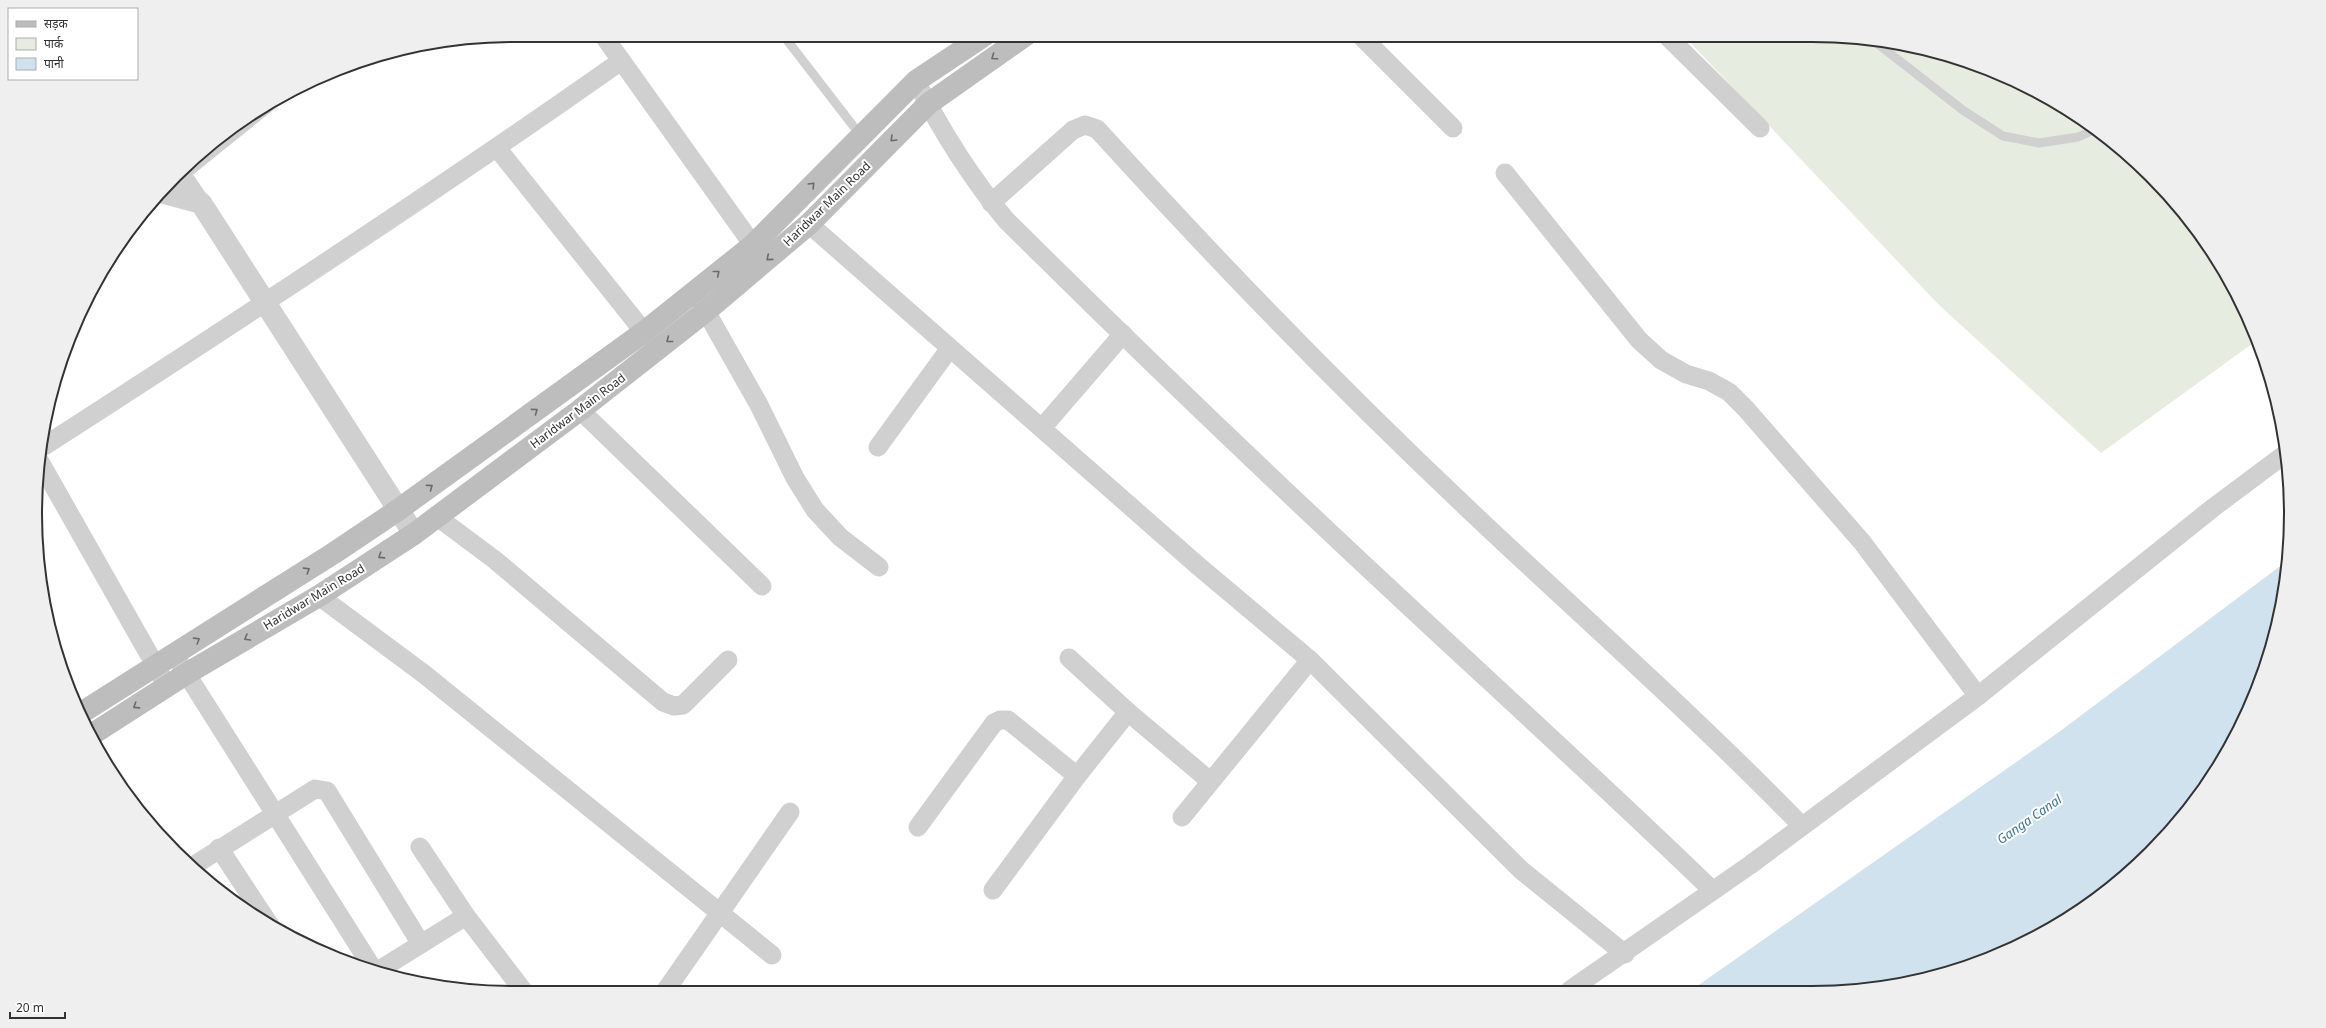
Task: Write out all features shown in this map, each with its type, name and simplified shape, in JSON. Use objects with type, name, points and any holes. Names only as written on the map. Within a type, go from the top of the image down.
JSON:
[{"type":"main road","name":"Haridwar Main Road","points":[[85,710],[334,553],[398,510],[644,332],[753,245],[916,81],[974,42]]},
{"type":"main road","name":"Haridwar Main Road","points":[[96,732],[186,674],[319,596],[414,534],[436,516],[580,410],[706,311],[809,224],[928,104],[1016,42]]},
{"type":"street","points":[[608,42],[753,245]]},
{"type":"street","points":[[1372,42],[1453,128]]},
{"type":"street","points":[[1673,42],[1760,128]]},
{"type":"street","points":[[47,445],[266,304],[497,148],[621,61]]},
{"type":"street","points":[[916,81],[928,104],[991,203],[1006,220],[1123,334],[1416,612],[1612,793],[1712,890]]},
{"type":"street","points":[[991,203],[1073,130],[1085,125],[1097,129],[1211,253],[1339,383],[1464,505],[1732,755],[1802,826]]},
{"type":"street","points":[[497,148],[644,332]]},
{"type":"street","points":[[1505,172],[1639,340],[1661,360],[1686,374],[1708,381],[1722,389],[1746,409],[1862,542],[1978,696]]},
{"type":"street","points":[[184,177],[414,534]]},
{"type":"street","points":[[167,194],[201,203]]},
{"type":"street","points":[[809,224],[1196,564],[1310,660],[1521,870],[1625,954]]},
{"type":"street","points":[[695,291],[759,405],[795,478],[815,510],[840,537],[879,567]]},
{"type":"street","points":[[1042,428],[1123,334]]},
{"type":"street","points":[[878,447],[950,348]]},
{"type":"street","points":[[580,410],[762,586]]},
{"type":"street","points":[[1576,986],[1625,954],[1978,696],[2214,507],[2281,457]]},
{"type":"street","points":[[44,470],[154,666],[167,686]]},
{"type":"street","points":[[436,516],[495,560],[663,702],[674,706],[683,705],[728,660]]},
{"type":"street","points":[[319,596],[424,674],[772,955]]},
{"type":"street","points":[[174,654],[371,964]]},
{"type":"street","points":[[1069,658],[1128,712],[1210,781]]},
{"type":"street","points":[[1182,817],[1310,660]]},
{"type":"street","points":[[993,890],[1077,776],[1128,712]]},
{"type":"street","points":[[918,827],[994,723],[1000,720],[1008,720],[1077,776]]},
{"type":"street","points":[[196,863],[275,813],[315,790],[327,791],[421,944]]},
{"type":"street","points":[[668,986],[790,812]]},
{"type":"street","points":[[420,847],[466,916],[520,986]]},
{"type":"street","points":[[219,848],[261,912]]},
{"type":"street","points":[[383,967],[466,916]]},
{"type":"lane","points":[[789,42],[861,136]]},
{"type":"lane","points":[[1882,47],[1964,111],[2003,136],[2039,143],[2078,137],[2088,132]]},
{"type":"green space","points":[[1690,42],[1843,43],[1904,51],[1964,67],[1993,78],[2048,105],[2099,140],[2123,159],[2146,180],[2167,203],[2204,252],[2221,278],[2252,344],[2101,453],[1939,305]]},
{"type":"water","name":"Ganga Canal","points":[[2281,565],[2275,606],[2259,666],[2248,695],[2221,750],[2186,801],[2167,825],[2146,848],[2099,888],[2048,923],[2021,937],[1964,961],[1934,970],[1874,982],[1843,985],[1697,986],[2059,732]]}]
